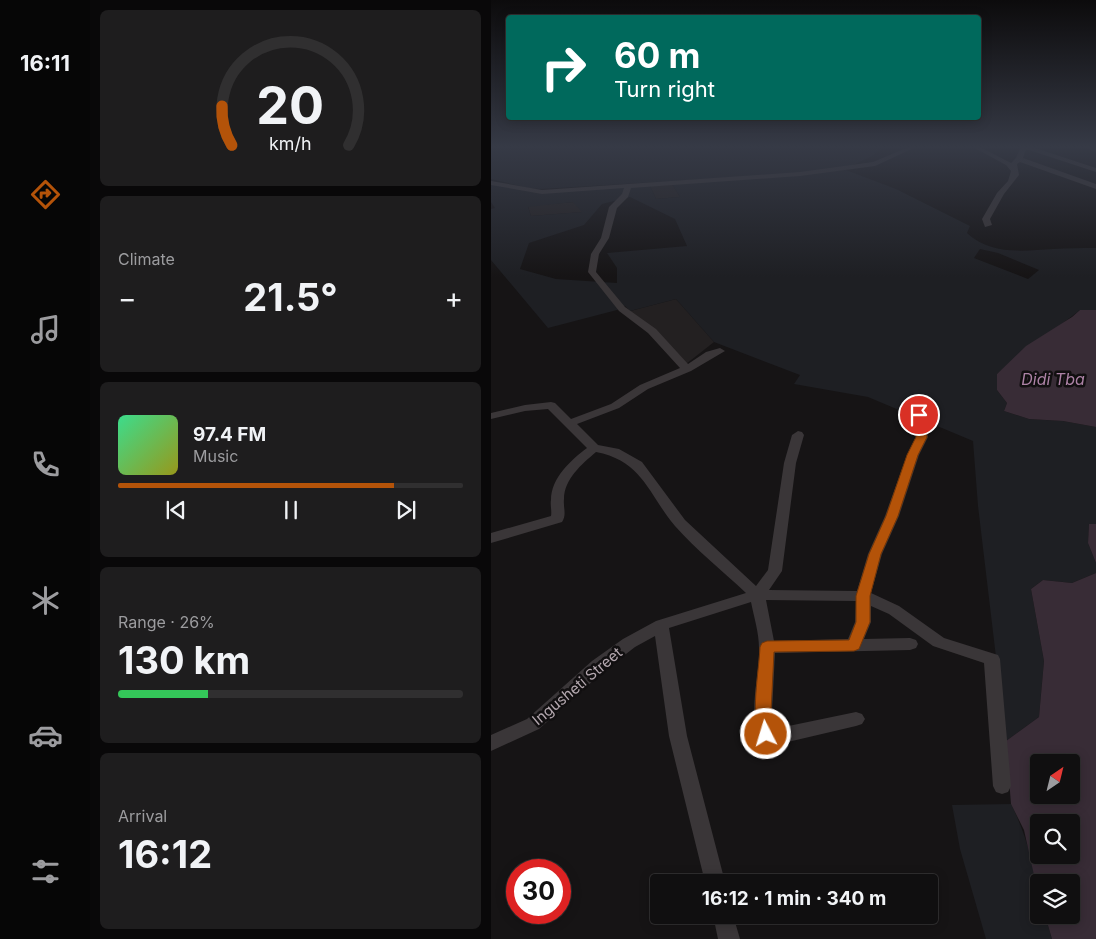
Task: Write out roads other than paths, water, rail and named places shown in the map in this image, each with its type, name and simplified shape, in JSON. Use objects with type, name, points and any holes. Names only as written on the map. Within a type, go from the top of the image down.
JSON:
[{"type":"street","points":[[526,190],[537,192],[570,190]]},
{"type":"street","points":[[627,190],[625,195],[613,207],[605,238],[595,254],[592,272],[623,309],[652,330],[687,369]]},
{"type":"street","points":[[987,225],[986,219],[1004,190]]},
{"type":"street","points":[[569,423],[615,406],[644,387],[687,369],[709,354],[720,350]]},
{"type":"street","points":[[491,416],[525,408],[551,405],[594,448],[615,452],[638,465],[680,523],[757,595],[767,647],[763,712],[766,734],[770,737],[775,737],[856,719]]},
{"type":"street","points":[[854,645],[863,622],[863,596],[875,554],[892,516],[921,437],[919,415]]},
{"type":"street","points":[[757,595],[775,571],[790,463],[798,435]]},
{"type":"street","points":[[491,538],[557,519],[559,516],[557,499],[563,480],[574,464],[594,448]]},
{"type":"street","name":"Ingusheti Street","points":[[491,742],[533,724],[607,658],[629,642],[661,625],[757,595],[863,596]]},
{"type":"street","points":[[863,596],[894,610],[939,642],[992,659],[1002,786]]},
{"type":"street","points":[[661,625],[678,736],[713,874]]},
{"type":"street","points":[[767,647],[910,644]]},
{"type":"street","points":[[725,924],[729,939]]},
{"type":"water","name":"Didi Tba","points":[[1080,310],[1096,310],[1096,427],[1063,421],[1029,419],[1004,411],[1007,403],[997,390],[997,374],[1026,346]]},
{"type":"water","points":[[1089,524],[1096,524],[1096,563],[1088,543]]},
{"type":"water","points":[[1096,573],[1096,939],[1052,939],[1048,924],[1080,924],[1080,874],[1034,874],[1032,864],[1080,864],[1080,814],[1030,814],[1030,857],[1024,830],[1011,804],[1006,741],[1039,717],[1044,661],[1031,589],[1043,580],[1072,583]]}]
